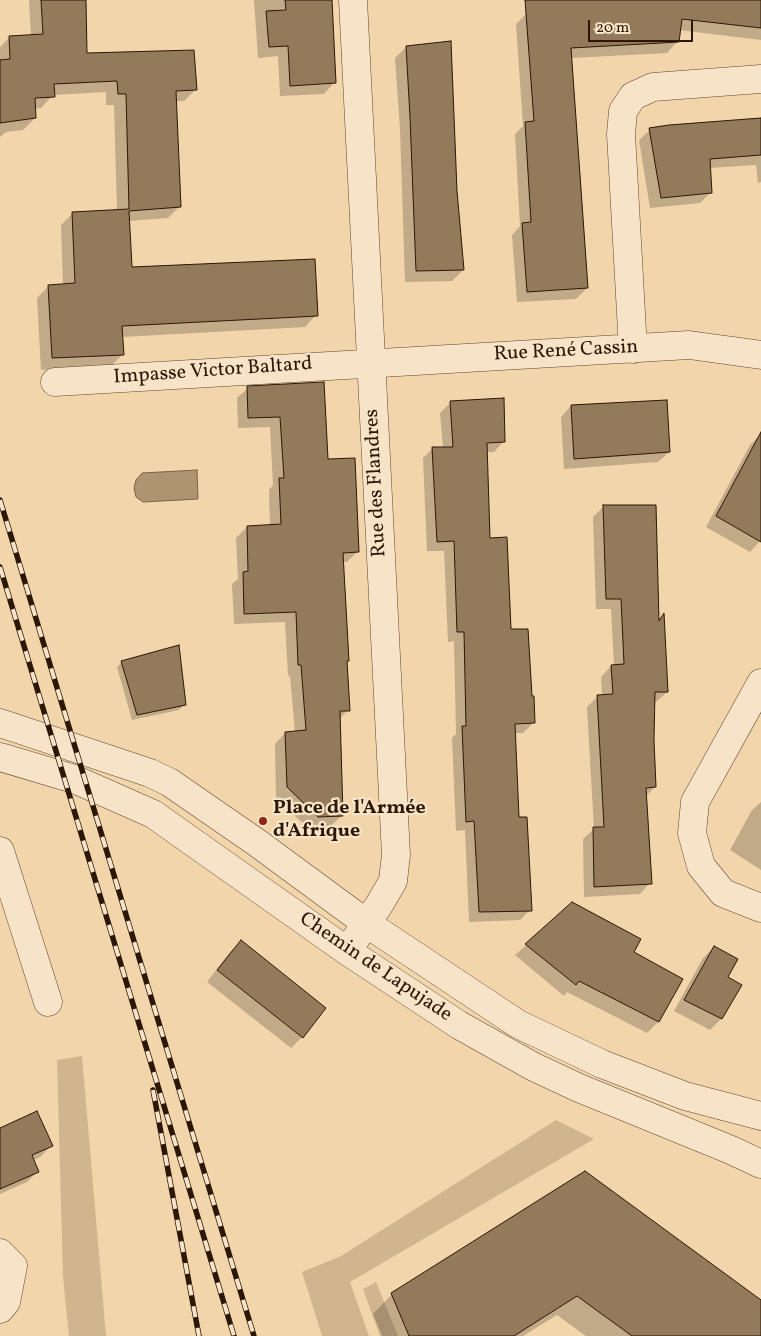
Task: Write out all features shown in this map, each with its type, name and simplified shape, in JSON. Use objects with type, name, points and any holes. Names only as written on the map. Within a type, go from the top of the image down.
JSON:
[{"type":"street","name":"Rue des Flandres","points":[[347,951],[393,881],[396,855],[354,0]]},
{"type":"street","points":[[633,349],[621,134],[623,111],[634,96],[653,87],[761,79]]},
{"type":"street","name":"Rue René Cassin","points":[[371,362],[689,345],[761,356]]},
{"type":"street","name":"Impasse Victor Baltard","points":[[55,382],[371,362]]},
{"type":"street","points":[[761,683],[695,802],[692,833],[701,866],[723,893],[761,908]]},
{"type":"street","name":"Chemin de Lapujade","points":[[0,723],[150,773],[169,782],[256,842],[366,923],[518,1024],[602,1064],[685,1096],[761,1116]]},
{"type":"street","name":"Chemin de Lapujade","points":[[0,757],[74,779],[153,814],[347,951],[459,1025],[534,1067],[579,1088],[761,1164]]},
{"type":"street","points":[[0,851],[48,1002]]},
{"type":"street","points":[[0,1253],[13,1266],[6,1302],[0,1309]]},
{"type":"shaded area","points":[[197,470],[198,499],[143,502],[136,497],[134,488],[136,480],[142,473]]},
{"type":"shaded area","points":[[82,1056],[106,1336],[69,1336],[63,1277],[57,1060]]},
{"type":"shaded area","points":[[556,1120],[594,1139],[350,1282],[369,1336],[322,1336],[302,1272],[341,1256]]},
{"type":"shaded area","points":[[376,1282],[398,1336],[380,1336],[363,1289]]},
{"type":"building","points":[[41,0],[86,0],[87,53],[194,50],[197,90],[176,91],[181,207],[129,211],[132,267],[315,259],[318,316],[122,326],[124,355],[52,358],[48,285],[75,283],[72,212],[129,209],[126,94],[118,94],[117,81],[54,84],[55,97],[35,98],[36,118],[0,123],[0,60],[10,59],[9,36],[43,34]]},
{"type":"building","points":[[285,0],[332,0],[336,83],[290,86],[288,46],[269,47],[266,11],[286,10]]},
{"type":"building","points":[[525,0],[761,0],[761,28],[682,19],[679,42],[571,48],[588,288],[527,292],[522,223],[531,222],[525,122],[534,121]]},
{"type":"building","points":[[451,41],[457,191],[464,270],[416,271],[406,46]]},
{"type":"building","points":[[761,118],[761,155],[710,159],[712,193],[661,198],[649,128]]},
{"type":"building","points":[[324,382],[328,459],[355,458],[359,552],[343,553],[350,711],[340,711],[343,816],[318,817],[287,787],[285,732],[306,730],[301,665],[298,665],[296,612],[244,614],[243,572],[248,571],[247,526],[281,524],[279,478],[284,478],[280,417],[248,418],[247,386]]},
{"type":"building","points":[[504,398],[505,442],[487,443],[490,538],[507,537],[511,629],[528,629],[535,723],[515,724],[519,817],[527,817],[532,911],[479,912],[474,821],[466,822],[462,726],[466,726],[464,632],[457,632],[454,541],[437,542],[432,447],[453,447],[450,401]]},
{"type":"building","points":[[667,400],[670,452],[574,459],[571,405]]},
{"type":"building","points":[[761,432],[761,542],[716,516]]},
{"type":"building","points":[[603,505],[656,505],[659,621],[664,613],[668,692],[655,692],[654,740],[656,787],[646,788],[652,884],[594,887],[593,827],[604,827],[597,695],[613,694],[611,665],[624,664],[621,599],[606,599]]},
{"type":"building","points":[[179,645],[186,705],[137,715],[121,661]]},
{"type":"building","points":[[572,902],[641,939],[634,952],[683,979],[659,1022],[579,981],[576,985],[525,944]]},
{"type":"building","points":[[241,940],[326,1008],[303,1038],[217,970]]},
{"type":"building","points":[[714,946],[738,959],[728,977],[742,985],[722,1019],[684,1000]]},
{"type":"building","points":[[37,1111],[53,1146],[32,1155],[39,1172],[0,1189],[0,1128]]},
{"type":"building","points":[[585,1171],[761,1300],[761,1336],[632,1336],[577,1296],[514,1336],[409,1336],[391,1293]]},
{"type":"railway","points":[[0,500],[254,1336]]},
{"type":"railway","points":[[0,567],[234,1336]]},
{"type":"railway","points":[[153,1090],[199,1336]]},
{"type":"place","name":"Place de l'Armée d'Afrique","points":[[263,821]]}]
